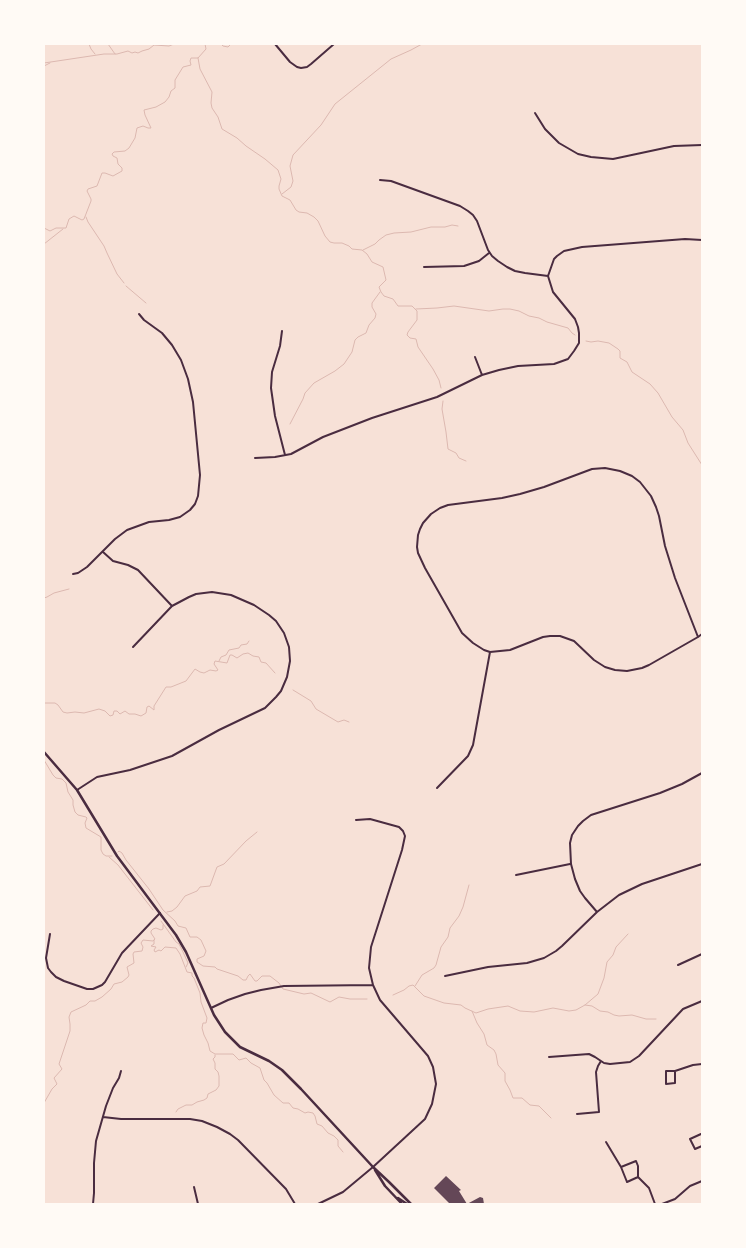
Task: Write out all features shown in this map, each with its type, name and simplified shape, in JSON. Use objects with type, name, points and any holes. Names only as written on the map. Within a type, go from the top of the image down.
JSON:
[{"type":"main road","points":[[44,752],[77,790],[113,851],[176,935],[186,952],[219,1024],[240,1047],[269,1061],[282,1070],[410,1204]]},
{"type":"main road","points":[[373,1167],[385,1186],[402,1204]]},
{"type":"main road","points":[[392,1194],[405,1203],[410,1204]]},
{"type":"street","points":[[275,44],[290,62],[301,68],[307,67],[334,44]]},
{"type":"street","points":[[534,113],[545,129],[559,143],[578,154],[591,157],[612,159],[674,146],[702,145]]},
{"type":"street","points":[[380,180],[391,181],[460,206],[473,215],[490,253],[506,267],[515,271],[548,276]]},
{"type":"street","points":[[255,458],[285,455],[296,451],[323,437],[448,392],[482,375],[513,366],[554,364],[568,359],[577,347],[579,338],[577,323],[553,292],[548,276],[557,256],[568,249],[685,239],[702,240]]},
{"type":"street","points":[[424,267],[464,266],[479,261],[490,253]]},
{"type":"street","points":[[73,574],[87,567],[115,539],[127,530],[149,522],[174,519],[184,515],[194,504],[200,491],[193,402],[188,379],[181,360],[168,339],[139,314]]},
{"type":"street","points":[[282,331],[282,339],[272,372],[272,388],[275,416],[285,455]]},
{"type":"street","points":[[475,357],[482,375]]},
{"type":"street","points":[[698,636],[675,578],[662,536],[659,516],[650,496],[645,487],[632,476],[615,469],[597,468],[520,494],[444,506],[431,514],[423,523],[418,534],[418,553],[462,632],[473,643],[490,652],[510,650],[543,637],[564,636],[605,667],[621,672],[633,671],[642,668],[702,634]]},
{"type":"street","points":[[102,552],[113,561],[138,570],[172,606]]},
{"type":"street","points":[[77,790],[97,777],[149,765],[182,751],[219,730],[265,708],[285,684],[289,672],[290,654],[287,639],[276,621],[262,610],[231,595],[212,592],[189,596],[172,606],[133,648]]},
{"type":"street","points":[[437,788],[468,756],[473,745],[490,652]]},
{"type":"street","points":[[597,912],[580,891],[571,864],[571,838],[576,829],[583,820],[596,813],[660,793],[702,773]]},
{"type":"street","points":[[318,1204],[327,1201],[350,1187],[425,1119],[432,1104],[436,1084],[433,1067],[426,1053],[383,1004],[373,985],[369,968],[370,947],[405,836],[399,827],[370,819],[356,820]]},
{"type":"street","points":[[516,875],[571,864]]},
{"type":"street","points":[[445,976],[488,967],[527,963],[544,958],[562,946],[613,898],[631,888],[702,864]]},
{"type":"street","points":[[50,934],[46,958],[51,972],[64,981],[87,989],[93,989],[105,982],[122,953],[160,912]]},
{"type":"street","points":[[678,965],[702,954]]},
{"type":"street","points":[[211,1008],[232,998],[284,986],[373,985]]},
{"type":"street","points":[[549,1057],[589,1054],[610,1064],[634,1060],[640,1056],[680,1012],[688,1006],[702,1001]]},
{"type":"street","points":[[577,1114],[599,1112],[596,1072],[601,1061]]},
{"type":"street","points":[[675,1071],[675,1084],[666,1084],[666,1071],[675,1071],[692,1065],[702,1064]]},
{"type":"street","points":[[93,1204],[94,1152],[110,1096],[121,1071]]},
{"type":"street","points":[[103,1117],[121,1119],[190,1119],[217,1127],[238,1140],[286,1189],[295,1204]]},
{"type":"street","points":[[702,1135],[690,1138],[695,1149],[702,1146]]},
{"type":"street","points":[[606,1142],[621,1167],[627,1182],[638,1177]]},
{"type":"street","points":[[621,1167],[636,1161],[638,1177],[649,1188],[656,1204]]},
{"type":"street","points":[[662,1204],[675,1199],[690,1186],[702,1181]]},
{"type":"street","points":[[194,1187],[198,1204]]},
{"type":"building","points":[[446,1176],[461,1190],[459,1191],[467,1204],[450,1204],[434,1188]]},
{"type":"building","points":[[480,1197],[483,1198],[484,1204],[467,1204]]},
{"type":"waterway","points":[[89,44],[95,54]]},
{"type":"waterway","points":[[108,44],[115,54],[128,51],[138,53],[154,45],[169,46],[174,44]]},
{"type":"waterway","points":[[44,228],[50,231],[56,228],[66,228],[69,219],[74,216],[82,220],[84,219],[91,201],[88,189],[97,186],[102,173],[113,176],[122,171],[117,158],[112,154],[129,148],[135,138],[137,128],[143,126],[151,128],[144,110],[165,102],[171,91],[175,88],[175,80],[183,67],[191,65],[191,58],[198,58],[206,49],[205,44]]},
{"type":"waterway","points":[[221,44],[228,47],[231,44]]},
{"type":"waterway","points":[[282,194],[291,187],[293,181],[290,166],[293,155],[321,125],[335,104],[391,59],[422,44]]},
{"type":"waterway","points":[[44,63],[115,54]]},
{"type":"waterway","points":[[198,58],[200,69],[212,92],[212,108],[218,117],[222,129],[237,138],[278,170],[281,179],[279,189],[282,196],[290,200],[299,212],[307,213],[314,217],[330,242],[342,243],[352,249],[362,250],[372,262],[383,267],[386,280],[379,287],[384,296],[393,299],[398,306],[412,306],[417,311],[417,320],[407,335],[410,338],[416,339],[418,347],[433,369],[441,388]]},
{"type":"waterway","points":[[44,66],[50,63]]},
{"type":"waterway","points":[[86,217],[104,246],[117,274],[124,283]]},
{"type":"waterway","points":[[363,250],[375,244],[386,235],[431,227],[458,226]]},
{"type":"waterway","points":[[44,244],[63,229]]},
{"type":"waterway","points":[[126,286],[146,303]]},
{"type":"waterway","points":[[290,424],[305,393],[314,383],[344,364],[352,352],[355,340],[366,333],[376,314],[372,303],[380,292]]},
{"type":"waterway","points":[[416,309],[454,306],[489,311],[510,309],[568,328],[575,335]]},
{"type":"waterway","points":[[586,341],[609,343],[620,351],[620,358],[627,362],[632,372],[650,384],[658,393],[672,417],[683,430],[688,443],[702,465]]},
{"type":"waterway","points":[[443,401],[442,409],[448,449],[466,461]]},
{"type":"waterway","points":[[44,598],[69,589]]},
{"type":"waterway","points":[[219,661],[229,650],[239,648],[249,641]]},
{"type":"waterway","points":[[44,703],[55,703],[63,712],[67,713],[84,713],[99,709],[105,711],[110,716],[113,715],[114,711],[120,714],[125,711],[129,714],[141,716],[146,713],[149,706],[154,710],[154,706],[166,687],[186,681],[195,669],[204,673],[210,670],[216,671],[218,670],[214,664],[215,661],[227,663],[230,655],[237,658],[248,653],[259,657],[261,662],[266,663],[275,673]]},
{"type":"waterway","points":[[293,690],[311,701],[316,709],[338,722],[344,720],[349,722]]},
{"type":"waterway","points":[[44,760],[53,775],[66,783],[68,792],[73,800],[75,812],[87,818],[86,828],[101,837],[101,850],[103,854],[112,856]]},
{"type":"waterway","points":[[167,912],[177,907],[185,896],[197,891],[200,887],[210,886],[217,867],[224,864],[257,832]]},
{"type":"waterway","points":[[118,852],[122,853],[163,910],[178,926],[186,928],[190,937],[197,937],[201,940],[206,951],[204,956],[197,959],[197,962],[203,966],[215,967],[238,976],[243,980],[246,980],[250,974],[255,981],[262,976],[270,976],[283,989],[304,994],[311,993],[330,1002],[339,997],[367,999]]},
{"type":"waterway","points":[[109,857],[118,865],[153,910]]},
{"type":"waterway","points":[[415,986],[422,975],[436,965],[441,947],[463,907],[469,885]]},
{"type":"waterway","points":[[161,921],[179,944],[188,963],[186,967]]},
{"type":"waterway","points":[[44,1103],[57,1084],[54,1078],[62,1069],[59,1064],[70,1031],[69,1017],[71,1012],[90,1001],[95,1001],[102,997],[114,984],[122,982],[128,977],[127,967],[134,963],[134,952],[142,951],[141,943],[143,940],[153,941],[155,939],[151,931],[156,928],[161,930],[163,925]]},
{"type":"waterway","points":[[393,995],[413,985],[424,996],[444,1003],[461,1005],[476,1013],[508,1006],[520,1011],[534,1012],[553,1008],[569,1011],[576,1010],[598,994],[607,962],[613,955],[616,947],[628,934]]},
{"type":"waterway","points":[[154,940],[154,944],[151,946],[156,947],[155,952],[161,951],[165,947],[176,948],[187,972],[192,973],[207,1018],[202,1028],[210,1051],[215,1054],[233,1054],[239,1060],[246,1058],[260,1068],[264,1080],[274,1095],[283,1103],[289,1103],[293,1108],[305,1113],[313,1113],[317,1124],[338,1140],[338,1146],[343,1152]]},
{"type":"waterway","points":[[585,1005],[619,1016],[632,1015],[646,1019],[656,1019]]},
{"type":"waterway","points":[[472,1011],[484,1034],[487,1045],[494,1050],[498,1065],[505,1073],[505,1081],[513,1098],[522,1098],[530,1105],[539,1106],[551,1118]]},
{"type":"waterway","points":[[176,1112],[186,1105],[192,1105],[204,1100],[208,1094],[219,1086],[219,1076],[213,1059],[215,1055]]}]
